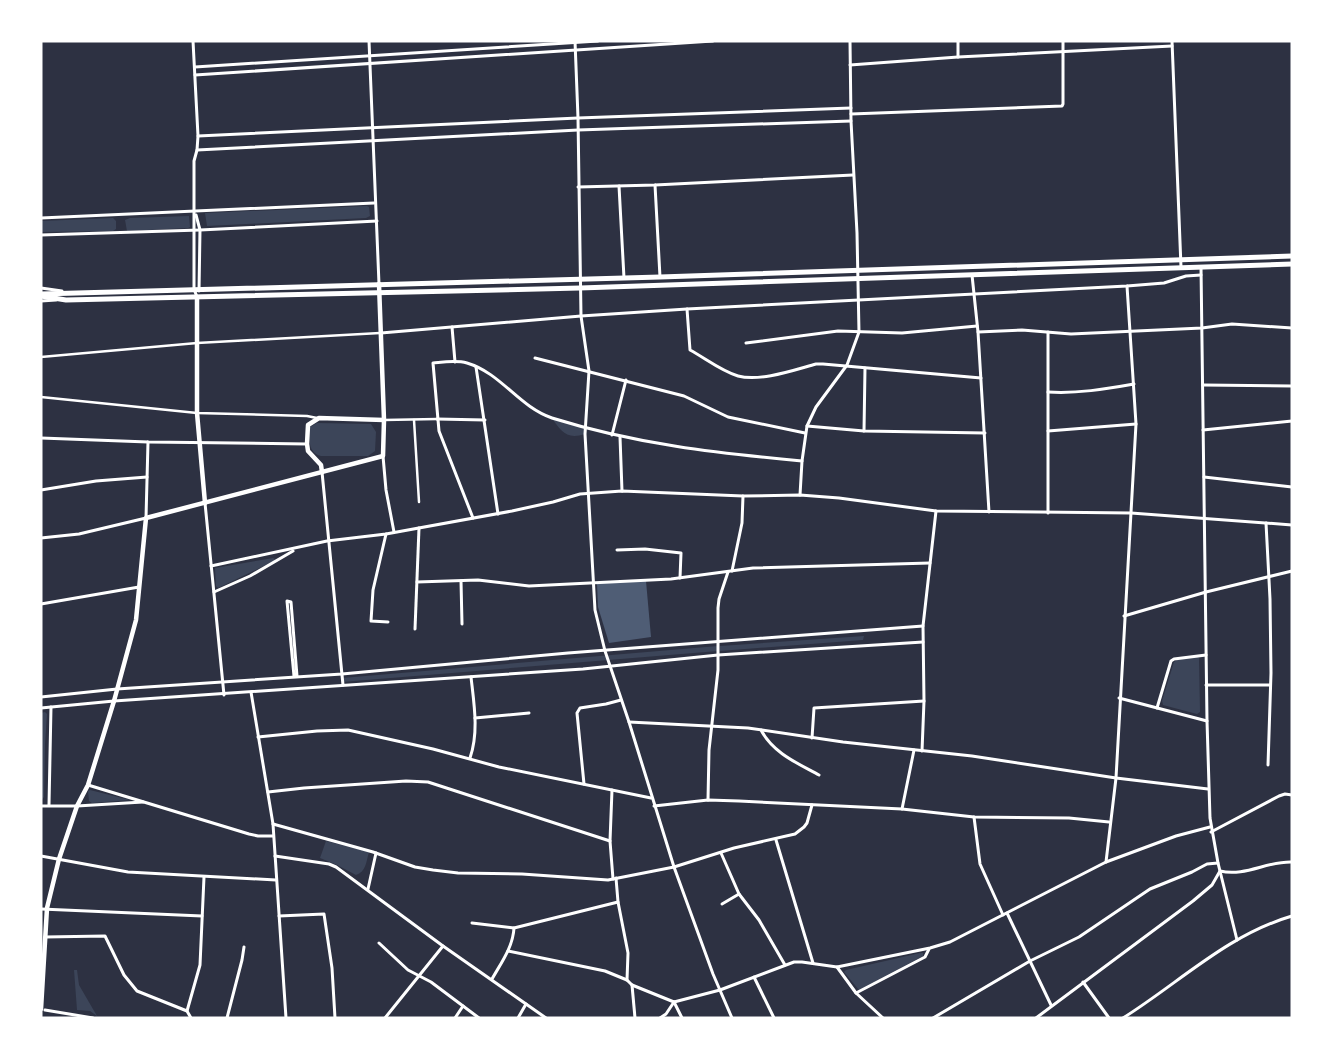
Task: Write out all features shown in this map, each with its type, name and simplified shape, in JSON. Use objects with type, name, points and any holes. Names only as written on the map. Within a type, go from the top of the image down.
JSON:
[{"type":"highway","points":[[41,295],[65,292],[660,278],[1292,256]]},
{"type":"highway","points":[[41,295],[66,300],[379,293],[1292,264]]},
{"type":"main road","points":[[43,1010],[47,908],[59,859],[77,806],[88,785],[118,690],[136,620],[146,518],[383,456],[384,420],[379,284]]},
{"type":"main road","points":[[197,297],[197,413],[204,503]]},
{"type":"main road","points":[[322,472],[321,465],[310,455],[307,444],[308,425],[319,418],[384,420]]},
{"type":"street","points":[[193,41],[198,136],[194,161],[197,297]]},
{"type":"street","points":[[369,41],[374,203],[377,221],[379,284]]},
{"type":"street","points":[[195,67],[598,41]]},
{"type":"street","points":[[195,76],[713,41]]},
{"type":"street","points":[[800,495],[807,426],[816,406],[848,365],[859,332],[857,233],[850,108],[850,41]]},
{"type":"street","points":[[958,41],[958,57]]},
{"type":"street","points":[[851,114],[1062,106],[1063,41]]},
{"type":"street","points":[[1172,41],[1181,267]]},
{"type":"street","points":[[575,42],[580,288],[581,316],[589,371],[585,427],[595,610],[604,651],[622,700],[674,867],[693,923],[732,1018]]},
{"type":"street","points":[[850,65],[958,57],[1172,46]]},
{"type":"street","points":[[198,136],[578,118],[850,108]]},
{"type":"street","points":[[197,150],[578,130],[851,121]]},
{"type":"street","points":[[578,187],[853,175]]},
{"type":"street","points":[[655,185],[660,278]]},
{"type":"street","points":[[618,186],[624,278]]},
{"type":"street","points":[[41,218],[374,203]]},
{"type":"street","points":[[195,212],[200,230],[197,289]]},
{"type":"street","points":[[41,235],[200,230],[377,221]]},
{"type":"street","points":[[1201,266],[1206,685],[1210,827],[1237,940]]},
{"type":"street","points":[[972,274],[978,332],[989,512]]},
{"type":"street","points":[[41,357],[687,309],[1126,286],[1164,283],[1186,276],[1201,275]]},
{"type":"street","points":[[1106,862],[1109,822],[1116,778],[1119,698],[1136,424],[1126,286]]},
{"type":"street","points":[[41,288],[65,292]]},
{"type":"street","points":[[41,301],[66,300]]},
{"type":"street","points":[[687,309],[690,350],[739,376],[772,375],[816,364],[848,365],[981,378]]},
{"type":"street","points":[[978,332],[1003,330],[1071,334],[1202,328],[1232,324],[1292,328]]},
{"type":"street","points":[[746,342],[838,331],[902,333],[977,326]]},
{"type":"street","points":[[452,327],[455,362]]},
{"type":"street","points":[[1048,332],[1048,513]]},
{"type":"street","points":[[536,358],[684,396],[728,417],[805,433]]},
{"type":"street","points":[[473,518],[439,431],[433,363],[455,362],[476,367],[490,374],[518,398],[540,413],[612,435],[693,450],[802,461]]},
{"type":"street","points":[[476,367],[498,514]]},
{"type":"street","points":[[864,431],[866,368]]},
{"type":"street","points":[[612,435],[626,380]]},
{"type":"street","points":[[1048,392],[1114,388],[1134,384]]},
{"type":"street","points":[[1203,385],[1292,386]]},
{"type":"street","points":[[41,396],[197,413],[307,416],[319,418]]},
{"type":"street","points":[[384,420],[485,420]]},
{"type":"street","points":[[414,420],[419,502]]},
{"type":"street","points":[[1203,430],[1292,421]]},
{"type":"street","points":[[1048,431],[1136,424]]},
{"type":"street","points":[[807,426],[864,431],[985,433]]},
{"type":"street","points":[[620,437],[622,491]]},
{"type":"street","points":[[41,438],[148,442],[307,444]]},
{"type":"street","points":[[41,538],[79,534],[146,518],[148,442]]},
{"type":"street","points":[[383,456],[386,490],[394,532]]},
{"type":"street","points":[[322,472],[342,685]]},
{"type":"street","points":[[41,490],[96,481],[147,477]]},
{"type":"street","points":[[1204,477],[1292,487]]},
{"type":"street","points":[[211,566],[297,549],[327,541],[386,534],[498,514],[588,493],[622,491],[743,496],[800,495],[839,498],[936,511],[1131,513],[1292,526]]},
{"type":"street","points":[[708,800],[708,750],[718,670],[719,599],[730,572],[742,523],[743,496]]},
{"type":"street","points":[[204,503],[224,694]]},
{"type":"street","points":[[922,751],[924,701],[922,642],[936,511]]},
{"type":"street","points":[[1266,523],[1270,599],[1268,765]]},
{"type":"street","points":[[415,629],[419,528]]},
{"type":"street","points":[[386,534],[373,590],[371,621],[388,622]]},
{"type":"street","points":[[214,592],[250,576],[297,549]]},
{"type":"street","points":[[617,550],[645,549],[681,553],[680,578]]},
{"type":"street","points":[[417,582],[491,581],[529,586],[680,578],[753,568],[930,564]]},
{"type":"street","points":[[1124,616],[1206,592],[1292,571]]},
{"type":"street","points":[[461,581],[462,624]]},
{"type":"street","points":[[41,604],[139,587]]},
{"type":"street","points":[[287,601],[291,602],[296,676],[287,601]]},
{"type":"street","points":[[41,697],[296,676],[342,674],[568,653],[923,626]]},
{"type":"street","points":[[41,708],[114,701],[583,669],[718,656],[922,642]]},
{"type":"street","points":[[1157,708],[1171,661],[1206,654]]},
{"type":"street","points":[[470,758],[474,744],[475,718],[471,677]]},
{"type":"street","points":[[1206,685],[1270,685]]},
{"type":"street","points":[[251,692],[272,824],[286,1018]]},
{"type":"street","points":[[1119,698],[1207,721]]},
{"type":"street","points":[[584,784],[577,713],[580,708],[622,700]]},
{"type":"street","points":[[812,738],[814,708],[924,701]]},
{"type":"street","points":[[49,805],[51,707]]},
{"type":"street","points":[[475,718],[529,713]]},
{"type":"street","points":[[628,722],[712,725],[761,730],[812,738],[972,756],[1116,778],[1208,789]]},
{"type":"street","points":[[258,736],[348,730],[470,758],[499,767],[651,798]]},
{"type":"street","points":[[761,730],[776,750],[819,775]]},
{"type":"street","points":[[902,810],[914,750]]},
{"type":"street","points":[[268,792],[406,781],[428,782],[610,841]]},
{"type":"street","points":[[88,785],[249,834],[273,836]]},
{"type":"street","points":[[612,790],[610,841],[614,878],[628,953],[627,980]]},
{"type":"street","points":[[1211,832],[1279,796],[1285,794],[1292,795]]},
{"type":"street","points":[[654,806],[708,800],[902,810],[974,817],[1069,818],[1109,822]]},
{"type":"street","points":[[41,806],[146,802]]},
{"type":"street","points":[[272,824],[376,853],[415,867],[445,872],[522,874],[608,880],[674,867],[734,848],[776,840],[795,834],[804,827],[812,805]]},
{"type":"street","points":[[974,817],[980,864],[1052,1005]]},
{"type":"street","points":[[508,951],[604,971],[674,1002],[720,990],[785,965],[802,962],[837,967],[930,948],[950,942],[1106,862],[1176,836],[1210,827]]},
{"type":"street","points":[[776,840],[813,963]]},
{"type":"street","points":[[368,889],[376,853]]},
{"type":"street","points":[[721,853],[739,894],[759,920],[785,965]]},
{"type":"street","points":[[41,856],[128,872],[276,880]]},
{"type":"street","points":[[275,856],[329,864],[336,867],[443,946],[546,1018]]},
{"type":"street","points":[[1220,871],[1236,874],[1275,863],[1292,862]]},
{"type":"street","points":[[933,1018],[1030,961],[1079,937],[1150,889],[1207,864],[1218,863]]},
{"type":"street","points":[[1036,1018],[1193,901],[1212,885],[1220,871]]},
{"type":"street","points":[[187,1011],[200,965],[204,877]]},
{"type":"street","points":[[722,904],[739,894]]},
{"type":"street","points":[[472,923],[514,928],[618,902]]},
{"type":"street","points":[[41,909],[202,916]]},
{"type":"street","points":[[279,916],[324,914],[332,968],[335,1018]]},
{"type":"street","points":[[1123,1018],[1211,956],[1255,929],[1292,916]]},
{"type":"street","points":[[492,980],[514,937],[514,928]]},
{"type":"street","points":[[45,937],[105,936],[124,975],[137,991],[187,1011],[191,1018]]},
{"type":"street","points":[[380,943],[408,970],[418,977],[431,982],[479,1018]]},
{"type":"street","points":[[385,1018],[443,946]]},
{"type":"street","points":[[227,1018],[244,947]]},
{"type":"street","points":[[856,993],[925,957],[930,948]]},
{"type":"street","points":[[837,967],[856,993],[883,1018]]},
{"type":"street","points":[[754,977],[774,1018]]},
{"type":"street","points":[[1083,982],[1109,1018]]},
{"type":"street","points":[[632,985],[635,1018]]},
{"type":"street","points":[[660,1018],[666,1014],[674,1002]]},
{"type":"street","points":[[674,1002],[682,1018]]},
{"type":"street","points":[[518,1018],[526,1004]]},
{"type":"street","points":[[455,1018],[464,1006]]},
{"type":"street","points":[[43,1010],[93,1018]]},
{"type":"shaded area","points":[[369,207],[370,216],[366,218],[207,226],[205,213]]},
{"type":"shaded area","points":[[189,216],[190,227],[188,228],[127,231],[125,220],[130,218]]},
{"type":"shaded area","points":[[113,218],[116,221],[116,229],[113,231],[41,232],[41,221]]},
{"type":"shaded area","points":[[551,417],[585,427],[585,434],[573,436],[565,433]]},
{"type":"shaded area","points":[[317,423],[371,424],[376,432],[375,451],[368,456],[321,456],[313,452],[310,445],[310,427]]},
{"type":"shaded area","points":[[275,559],[274,561],[218,588],[216,586],[215,568]]},
{"type":"shaded area","points":[[646,581],[651,637],[609,643],[598,607],[597,583]]},
{"type":"shaded area","points":[[864,636],[863,640],[720,651],[720,646]]},
{"type":"shaded area","points":[[718,646],[718,651],[342,682],[342,678]]},
{"type":"shaded area","points":[[1197,656],[1199,658],[1200,712],[1197,714],[1163,705],[1162,701],[1174,662]]},
{"type":"shaded area","points":[[45,712],[47,714],[44,797],[41,801],[41,713]]},
{"type":"shaded area","points":[[88,791],[130,800],[92,803],[89,801]]},
{"type":"shaded area","points":[[326,841],[369,852],[362,872],[356,875],[320,858]]},
{"type":"shaded area","points":[[923,953],[923,956],[859,990],[844,972],[846,970]]},
{"type":"shaded area","points":[[74,970],[77,970],[79,985],[97,1016],[90,1011],[77,1010]]}]
